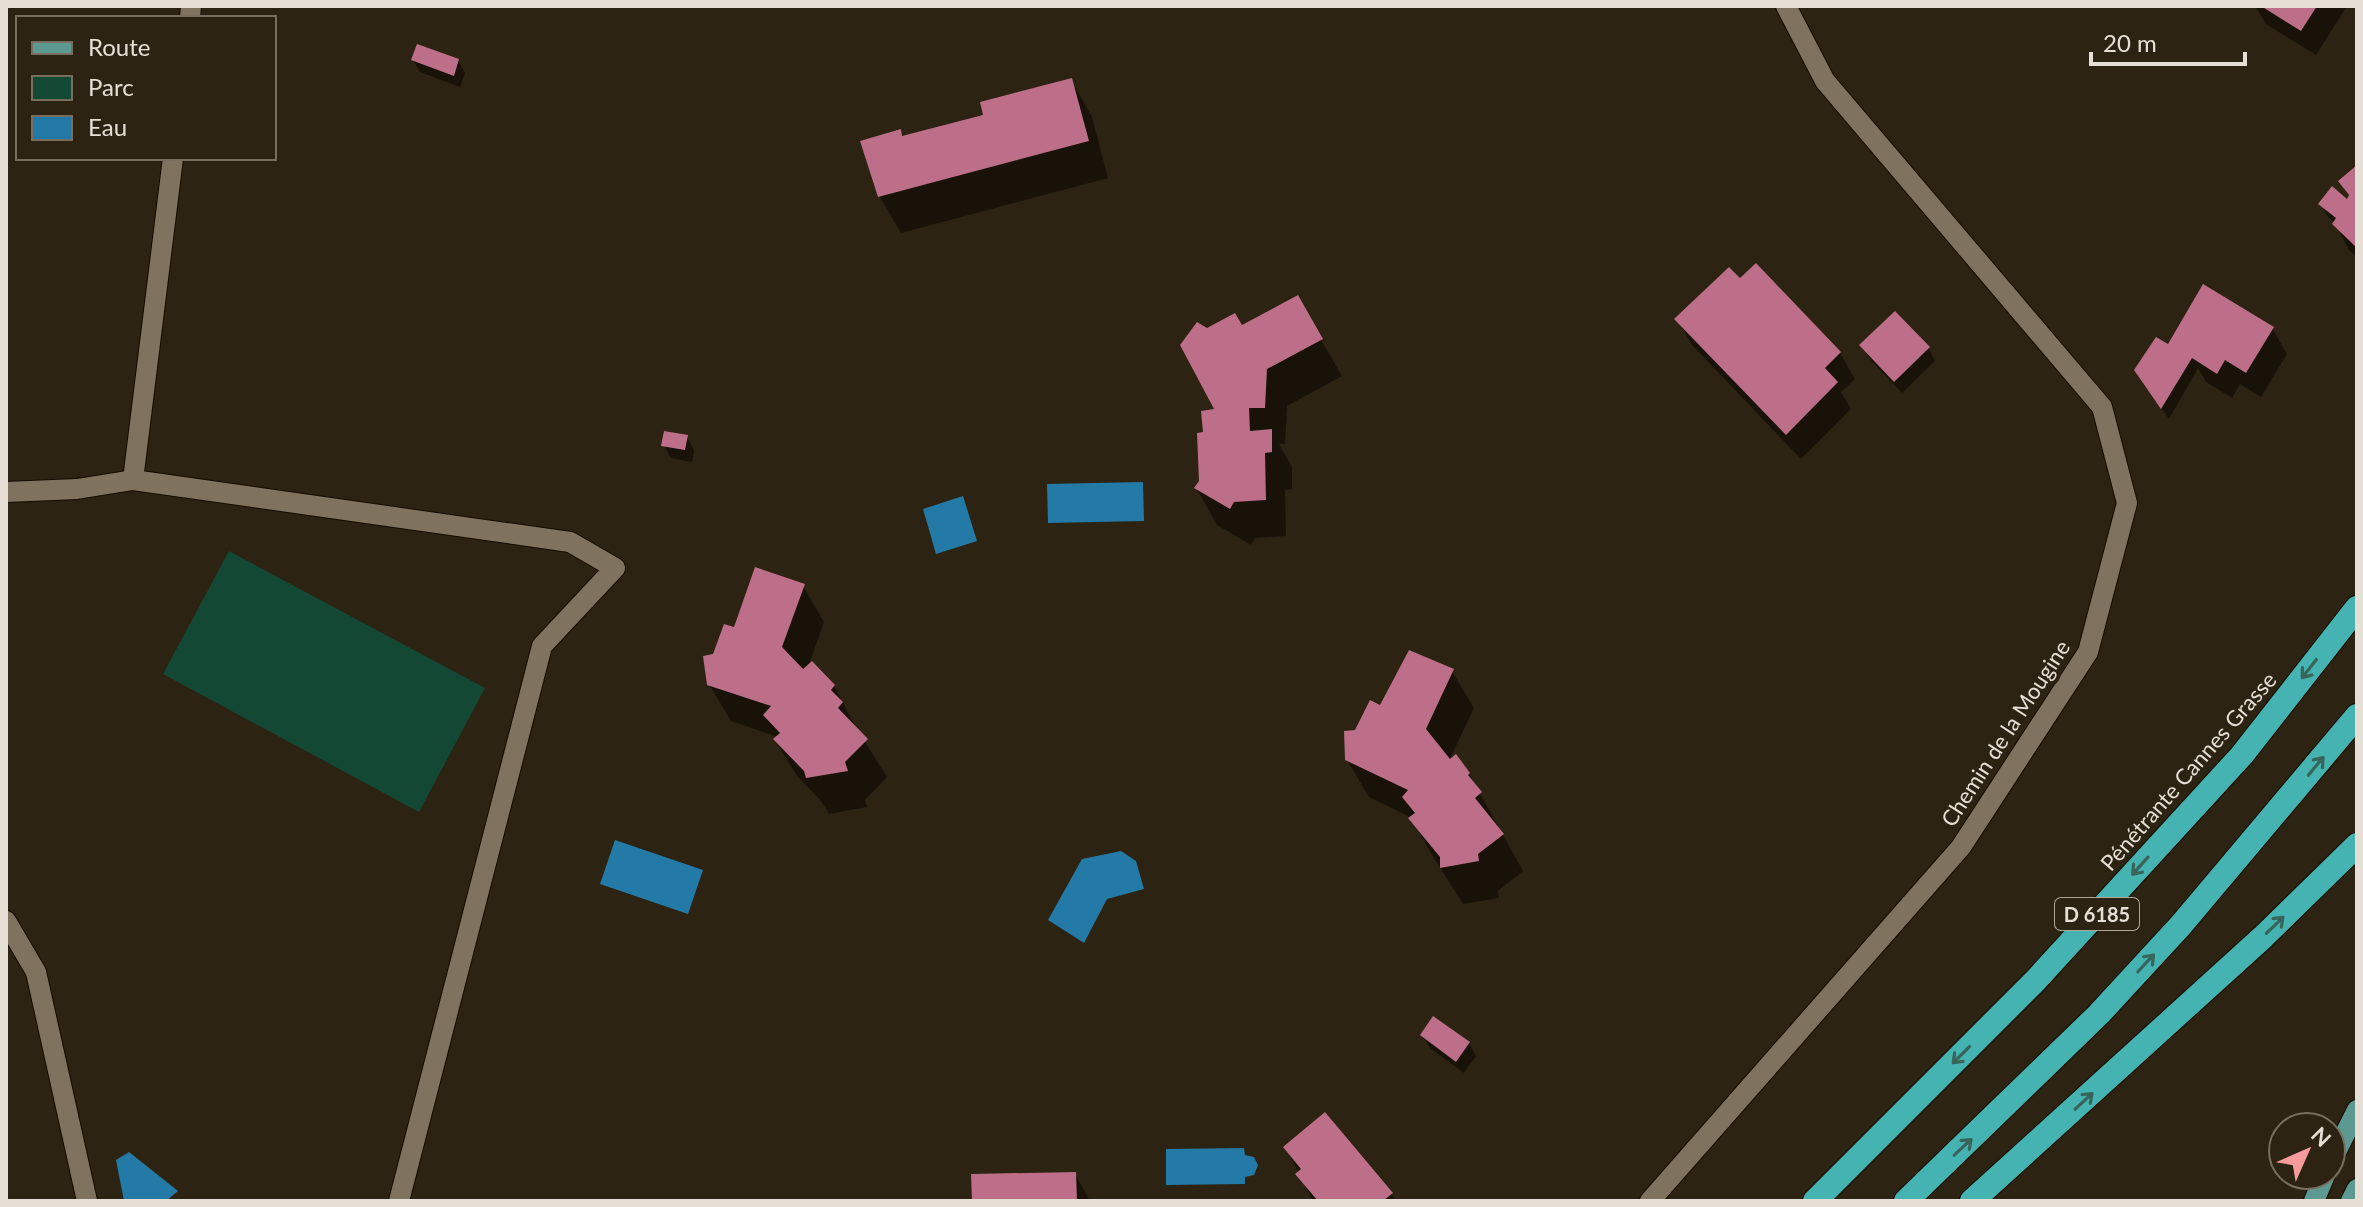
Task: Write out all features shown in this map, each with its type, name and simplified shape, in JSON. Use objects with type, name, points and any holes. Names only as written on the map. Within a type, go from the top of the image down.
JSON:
[{"type":"highway","name":"Pénétrante Cannes Grasse","points":[[1815,1201],[2036,980],[2170,834],[2242,755],[2357,608]]},
{"type":"highway","name":"D 6185","points":[[1906,1201],[2109,1003],[2181,925],[2357,716]]},
{"type":"highway","points":[[1972,1201],[2263,937],[2357,845]]},
{"type":"main road","points":[[2351,1201],[2357,1189]]},
{"type":"street","name":"Chemin de la Mougine","points":[[1650,1201],[1961,847],[2088,652],[2127,503],[2102,407],[1825,81],[1786,6]]},
{"type":"street","points":[[133,480],[173,160]]},
{"type":"street","points":[[6,492],[77,489],[133,480],[570,542],[615,568],[542,646],[399,1201]]},
{"type":"street","points":[[6,921],[36,972],[87,1201]]},
{"type":"green space","points":[[229,551],[485,688],[419,812],[163,674]]},
{"type":"water","points":[[1143,482],[1144,521],[1048,523],[1047,484]]},
{"type":"water","points":[[963,496],[977,541],[936,554],[923,509]]},
{"type":"water","points":[[615,840],[703,870],[688,914],[600,884]]},
{"type":"water","points":[[1121,851],[1136,861],[1144,889],[1107,899],[1084,943],[1048,920],[1082,859]]},
{"type":"water","points":[[1244,1148],[1245,1155],[1254,1157],[1258,1165],[1254,1175],[1245,1177],[1245,1184],[1166,1185],[1166,1149]]},
{"type":"water","points":[[129,1152],[178,1191],[166,1201],[124,1201],[116,1160]]},
{"type":"building","points":[[2261,6],[2317,6],[2301,31]]},
{"type":"building","points":[[417,44],[459,59],[454,76],[411,60]]},
{"type":"building","points":[[1072,78],[1089,141],[878,197],[860,141],[901,129],[902,136],[983,115],[980,102]]},
{"type":"building","points":[[2357,165],[2357,248],[2332,224],[2336,218],[2318,204],[2332,186],[2347,199],[2349,195],[2338,181]]},
{"type":"building","points":[[1756,263],[1841,352],[1825,368],[1838,382],[1786,435],[1674,319],[1729,267],[1740,278]]},
{"type":"building","points":[[2203,284],[2274,327],[2246,373],[2225,360],[2217,374],[2192,358],[2161,409],[2134,370],[2156,337],[2168,344]]},
{"type":"building","points":[[1298,295],[1323,339],[1267,369],[1265,408],[1249,408],[1250,431],[1272,429],[1272,452],[1265,453],[1266,500],[1234,502],[1230,509],[1194,488],[1199,481],[1197,433],[1203,432],[1201,411],[1214,409],[1180,345],[1197,322],[1207,328],[1235,313],[1242,325]]},
{"type":"building","points":[[1895,311],[1930,347],[1894,382],[1859,345]]},
{"type":"building","points":[[664,431],[688,435],[685,450],[661,446]]},
{"type":"building","points":[[755,567],[805,584],[782,647],[803,669],[812,661],[835,685],[831,690],[843,702],[838,708],[868,739],[845,762],[848,771],[806,778],[804,771],[773,739],[780,733],[763,715],[771,706],[707,685],[703,656],[713,654],[724,624],[734,627]]},
{"type":"building","points":[[1409,650],[1454,669],[1426,729],[1450,759],[1456,754],[1482,792],[1475,798],[1504,834],[1478,854],[1479,861],[1440,868],[1440,857],[1408,818],[1415,813],[1402,797],[1408,790],[1345,760],[1344,731],[1355,730],[1370,700],[1380,705]]},
{"type":"building","points":[[1433,1016],[1470,1042],[1456,1062],[1420,1035]]},
{"type":"building","points":[[1325,1112],[1393,1193],[1383,1201],[1318,1201],[1295,1174],[1301,1169],[1283,1147]]},
{"type":"building","points":[[1076,1172],[1077,1201],[972,1201],[971,1174]]}]
